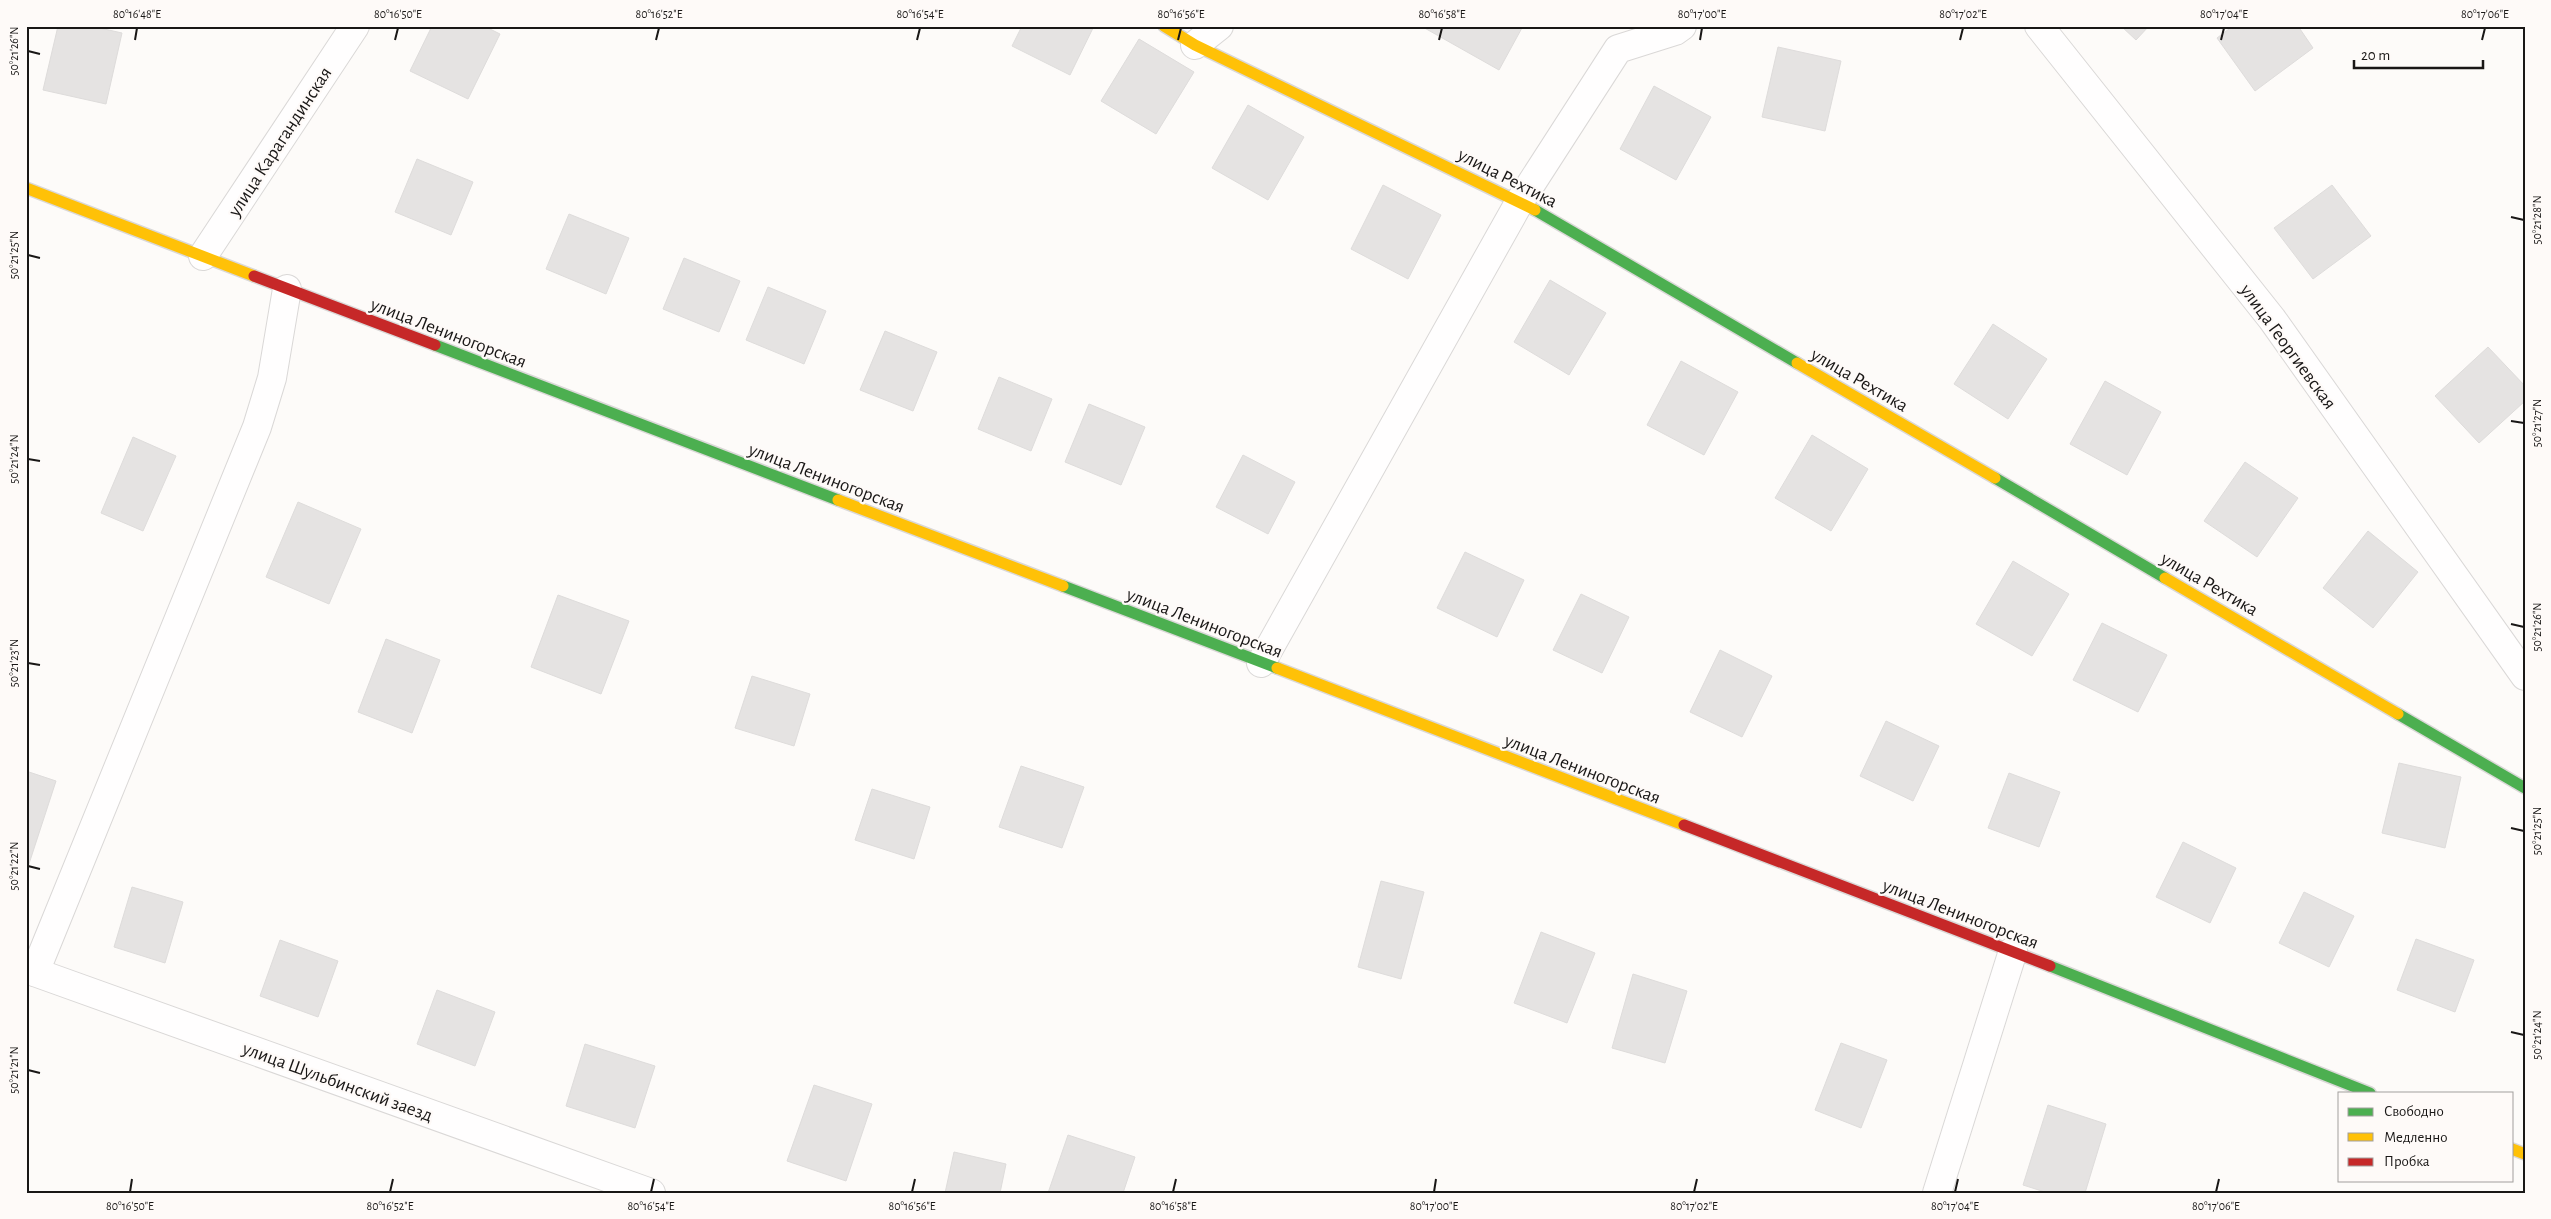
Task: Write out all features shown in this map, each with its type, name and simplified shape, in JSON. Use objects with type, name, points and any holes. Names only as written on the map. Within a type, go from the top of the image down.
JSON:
[{"type":"street","name":"улица Карагандинская","points":[[204,256],[355,26]]},
{"type":"street","name":"улица Рехтика","points":[[1164,26],[1194,45],[1520,201],[2525,788]]},
{"type":"street","points":[[1194,45],[1219,26]]},
{"type":"street","points":[[1261,662],[1520,201],[1618,48],[1674,32],[1682,26]]},
{"type":"street","name":"улица Георгиевская","points":[[2039,26],[2272,319],[2525,676]]},
{"type":"street","name":"улица Лениногорская","points":[[26,188],[2013,951],[2367,1092]]},
{"type":"street","points":[[31,971],[256,427],[272,378],[288,289]]},
{"type":"street","points":[[1936,1193],[2013,951]]},
{"type":"street","name":"улица Шульбинский заезд","points":[[31,971],[651,1193]]},
{"type":"building","points":[[58,26],[91,26],[122,33],[106,104],[43,90]]},
{"type":"building","points":[[432,26],[484,26],[500,34],[468,99],[410,71]]},
{"type":"building","points":[[1022,26],[1094,26],[1070,75],[1012,46]]},
{"type":"building","points":[[1421,26],[1523,26],[1499,70]]},
{"type":"building","points":[[2121,26],[2149,26],[2136,40]]},
{"type":"building","points":[[2233,26],[2298,26],[2313,48],[2255,91],[2217,38]]},
{"type":"building","points":[[1139,39],[1194,72],[1156,134],[1101,101]]},
{"type":"building","points":[[1778,47],[1841,61],[1825,131],[1762,117]]},
{"type":"building","points":[[1654,86],[1711,117],[1676,180],[1620,149]]},
{"type":"building","points":[[1248,105],[1304,137],[1268,200],[1212,168]]},
{"type":"building","points":[[417,159],[473,182],[451,235],[395,212]]},
{"type":"building","points":[[1383,185],[1441,215],[1408,279],[1351,249]]},
{"type":"building","points":[[2332,185],[2371,236],[2313,279],[2274,228]]},
{"type":"building","points":[[569,214],[629,238],[606,294],[546,269]]},
{"type":"building","points":[[684,258],[740,281],[719,332],[663,309]]},
{"type":"building","points":[[1550,280],[1606,313],[1569,375],[1514,342]]},
{"type":"building","points":[[768,287],[826,311],[804,364],[746,340]]},
{"type":"building","points":[[1993,324],[2047,359],[2008,419],[1954,384]]},
{"type":"building","points":[[885,331],[937,352],[913,411],[860,390]]},
{"type":"building","points":[[2488,347],[2525,386],[2525,401],[2479,443],[2435,396]]},
{"type":"building","points":[[1681,361],[1738,392],[1704,455],[1647,425]]},
{"type":"building","points":[[999,377],[1052,399],[1031,451],[978,429]]},
{"type":"building","points":[[2105,381],[2161,412],[2127,475],[2070,444]]},
{"type":"building","points":[[1089,404],[1145,427],[1121,485],[1065,462]]},
{"type":"building","points":[[1812,435],[1868,469],[1831,531],[1775,498]]},
{"type":"building","points":[[133,437],[176,456],[143,531],[101,513]]},
{"type":"building","points":[[1243,455],[1295,482],[1268,534],[1216,507]]},
{"type":"building","points":[[2245,462],[2298,498],[2257,557],[2204,521]]},
{"type":"building","points":[[298,502],[361,529],[329,604],[266,577]]},
{"type":"building","points":[[2368,531],[2418,572],[2373,628],[2323,588]]},
{"type":"building","points":[[1465,552],[1524,580],[1497,637],[1437,608]]},
{"type":"building","points":[[2013,561],[2069,594],[2032,656],[1976,624]]},
{"type":"building","points":[[1581,594],[1629,617],[1602,673],[1553,650]]},
{"type":"building","points":[[558,595],[629,621],[601,694],[531,667]]},
{"type":"building","points":[[2102,623],[2167,655],[2138,712],[2073,680]]},
{"type":"building","points":[[386,639],[440,660],[412,733],[358,712]]},
{"type":"building","points":[[1720,650],[1772,676],[1742,737],[1690,712]]},
{"type":"building","points":[[752,676],[810,694],[794,746],[735,728]]},
{"type":"building","points":[[1886,721],[1939,746],[1913,801],[1860,776]]},
{"type":"building","points":[[2399,763],[2461,777],[2445,848],[2382,833]]},
{"type":"building","points":[[1021,766],[1084,787],[1062,848],[999,827]]},
{"type":"building","points":[[26,771],[56,781],[26,873]]},
{"type":"building","points":[[2009,773],[2060,792],[2039,847],[1988,828]]},
{"type":"building","points":[[872,789],[930,807],[914,859],[855,840]]},
{"type":"building","points":[[2183,842],[2236,868],[2210,923],[2156,897]]},
{"type":"building","points":[[1381,881],[1424,892],[1401,979],[1358,967]]},
{"type":"building","points":[[132,887],[183,902],[165,963],[114,947]]},
{"type":"building","points":[[2304,892],[2354,916],[2329,967],[2279,943]]},
{"type":"building","points":[[1541,932],[1595,953],[1567,1023],[1514,1003]]},
{"type":"building","points":[[2416,939],[2474,960],[2455,1012],[2397,990]]},
{"type":"building","points":[[280,940],[338,961],[318,1017],[260,996]]},
{"type":"building","points":[[1633,974],[1687,991],[1665,1063],[1612,1048]]},
{"type":"building","points":[[437,990],[495,1012],[475,1066],[417,1044]]},
{"type":"building","points":[[1841,1043],[1887,1060],[1861,1128],[1815,1110]]},
{"type":"building","points":[[585,1044],[655,1066],[635,1128],[566,1106]]},
{"type":"building","points":[[814,1085],[872,1104],[846,1181],[787,1161]]},
{"type":"building","points":[[2048,1105],[2106,1124],[2085,1193],[2048,1193],[2023,1185]]},
{"type":"building","points":[[1068,1135],[1135,1157],[1123,1193],[1048,1193]]},
{"type":"building","points":[[954,1152],[1006,1164],[1000,1193],[945,1193]]},
{"type":"traffic: fast","points":[[1535,210],[1797,363]]},
{"type":"traffic: fast","points":[[435,345],[838,500]]},
{"type":"traffic: fast","points":[[1995,478],[2165,578]]},
{"type":"traffic: fast","points":[[1063,586],[1277,668]]},
{"type":"traffic: fast","points":[[2398,714],[2525,788]]},
{"type":"traffic: fast","points":[[2050,966],[2367,1092]]},
{"type":"traffic: slow","points":[[1164,26],[1195,45],[1535,210]]},
{"type":"traffic: slow","points":[[26,188],[254,276]]},
{"type":"traffic: slow","points":[[1797,363],[1995,478]]},
{"type":"traffic: slow","points":[[838,500],[1063,586]]},
{"type":"traffic: slow","points":[[2165,578],[2398,714]]},
{"type":"traffic: slow","points":[[1277,668],[1684,825]]},
{"type":"traffic: slow","points":[[2514,1150],[2525,1154]]},
{"type":"traffic: jam","points":[[254,276],[435,345]]},
{"type":"traffic: jam","points":[[1684,825],[2050,966]]}]
